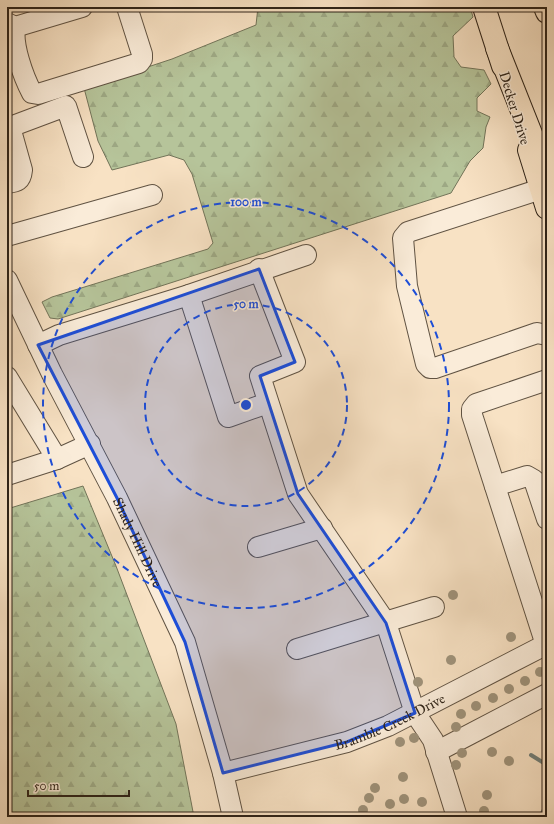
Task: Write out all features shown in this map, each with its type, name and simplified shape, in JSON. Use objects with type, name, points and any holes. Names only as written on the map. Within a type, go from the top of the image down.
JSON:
[{"type":"main road","points":[[484,7],[545,190]]},
{"type":"main road","points":[[545,7],[547,12]]},
{"type":"street","points":[[82,7],[11,25],[13,38],[27,84],[32,93],[38,94],[139,63],[142,60],[142,54],[127,7]]},
{"type":"street","points":[[7,183],[17,182],[21,177],[22,170],[8,126],[66,106],[83,157]]},
{"type":"street","points":[[545,190],[408,232],[403,238],[407,286],[411,309],[426,364],[430,368],[434,368],[537,333],[547,335]]},
{"type":"street","points":[[7,236],[152,195]]},
{"type":"street","points":[[38,345],[59,335],[188,295],[306,255]]},
{"type":"street","points":[[259,270],[295,362],[260,376],[298,494],[386,623],[415,713],[433,740],[457,817]]},
{"type":"street","name":"Shady Hill Drive","points":[[7,280],[38,345],[90,444],[185,642],[223,773],[233,817]]},
{"type":"street","points":[[188,295],[228,417],[268,403]]},
{"type":"street","points":[[7,377],[56,459]]},
{"type":"street","points":[[547,380],[476,404],[472,408],[472,415],[547,645]]},
{"type":"street","points":[[7,475],[56,459],[90,444]]},
{"type":"street","points":[[495,486],[528,476],[534,480],[547,519]]},
{"type":"street","points":[[258,547],[322,528]]},
{"type":"street","points":[[297,649],[386,623],[434,607]]},
{"type":"street","name":"Bramble Creek Drive","points":[[223,773],[347,742],[388,726],[547,645]]},
{"type":"street","points":[[436,752],[547,694]]},
{"type":"highlighted area","points":[[259,269],[295,362],[260,376],[298,494],[386,623],[415,713],[347,742],[223,773],[185,642],[117,498],[38,345]]},
{"type":"green space","points":[[258,7],[470,7],[473,17],[453,36],[454,57],[461,67],[484,70],[491,84],[477,98],[477,111],[490,117],[486,127],[483,148],[470,161],[451,193],[58,319],[50,318],[42,302],[52,297],[208,249],[213,243],[192,174],[184,160],[169,155],[112,170],[98,141],[84,88],[172,59],[256,25]]},
{"type":"green space","points":[[83,486],[116,566],[176,724],[194,817],[7,817],[7,509]]},
{"type":"waterway","points":[[531,755],[547,765]]},
{"type":"waterway","points":[[540,817],[547,804]]}]
